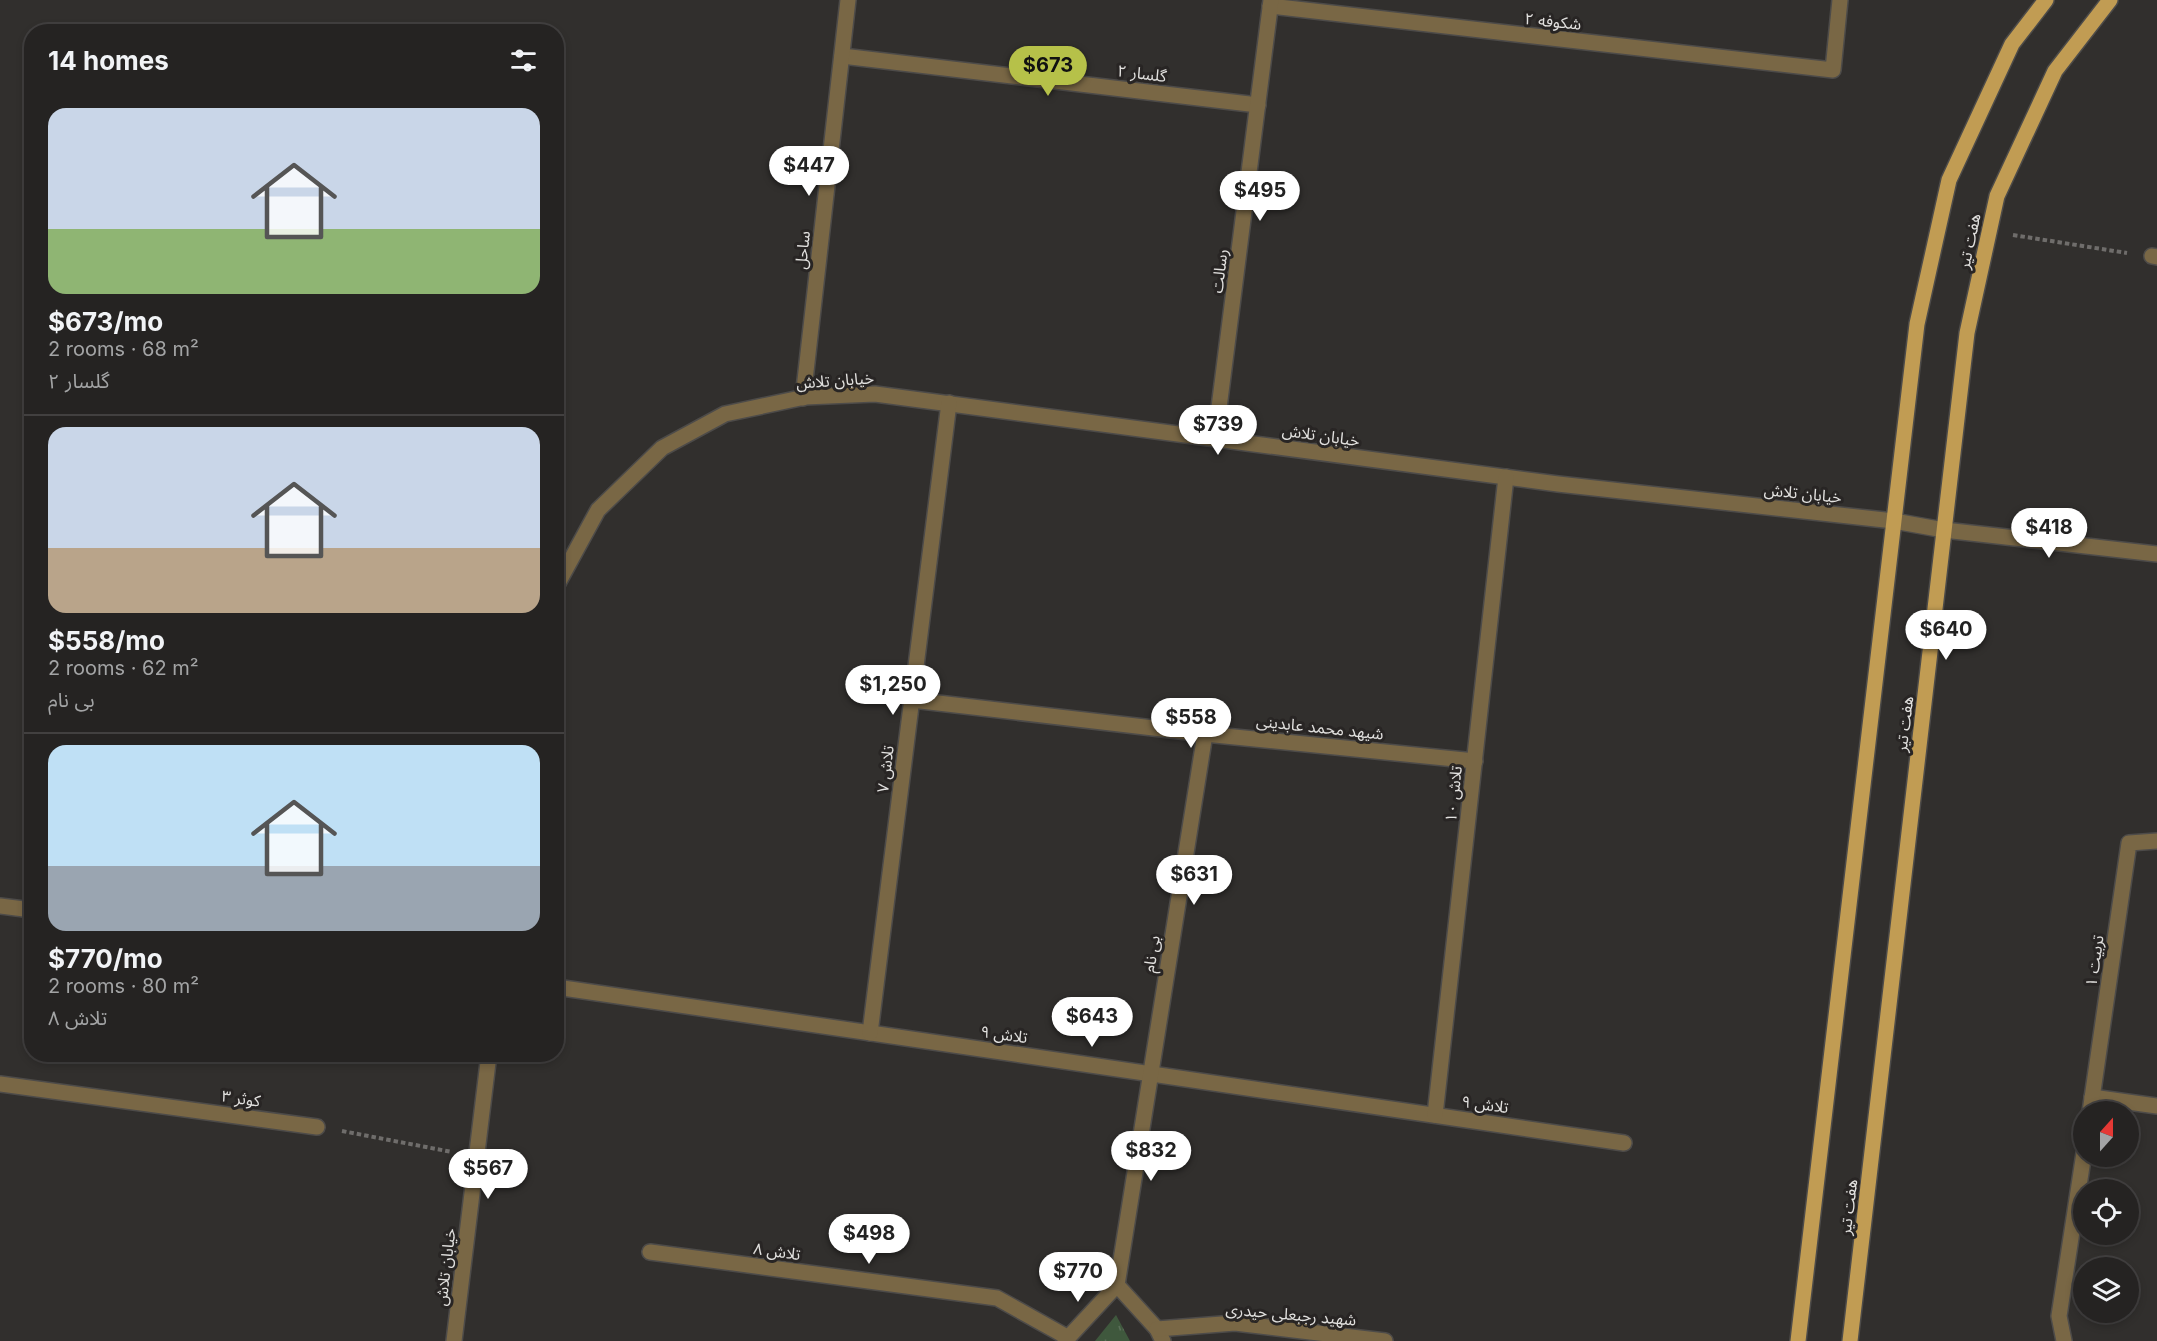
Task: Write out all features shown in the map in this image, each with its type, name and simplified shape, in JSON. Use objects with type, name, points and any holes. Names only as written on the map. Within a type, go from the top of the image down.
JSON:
[{"type":"main road","name":"هفت تیر","points":[[1798,1341],[1917,324],[1949,180],[2012,44],[2046,0]]},
{"type":"main road","name":"هفت تیر","points":[[1850,1341],[1967,333],[1997,196],[2055,71],[2110,0]]},
{"type":"street","name":"ساحل","points":[[803,398],[848,0]]},
{"type":"street","name":"شکوفه ۲","points":[[1270,3],[1833,70],[1840,0]]},
{"type":"street","name":"رسالت","points":[[1215,439],[1270,3]]},
{"type":"street","name":"گلسار ۲","points":[[842,56],[1258,105]]},
{"type":"street","name":"خیابان تلاش","points":[[564,572],[598,510],[662,448],[725,414],[803,398],[875,394],[1506,477],[1894,521],[1944,530],[2157,554]]},
{"type":"street","name":"تلاش ۷","points":[[870,1033],[949,403]]},
{"type":"street","name":"تلاش ۱۰","points":[[1435,1115],[1506,477]]},
{"type":"street","name":"شیهد محمد عابدینی","points":[[912,700],[1205,734],[1475,761]]},
{"type":"street","name":"بی نام","points":[[1117,1285],[1205,734]]},
{"type":"street","name":"تربیت ۱","points":[[2091,1101],[2129,843],[2157,841]]},
{"type":"street","points":[[0,906],[24,909]]},
{"type":"street","name":"تلاش ۹","points":[[564,988],[1624,1143]]},
{"type":"street","name":"خیابان تلاش","points":[[454,1341],[488,1062]]},
{"type":"street","name":"کوثر ۳","points":[[0,1084],[317,1127]]},
{"type":"street","points":[[2139,1105],[2157,1106]]},
{"type":"street","points":[[2064,1341],[2059,1316],[2082,1167]]},
{"type":"street","name":"تلاش ۸","points":[[650,1252],[997,1298],[1066,1339]]},
{"type":"street","points":[[1066,1339],[1117,1285],[1160,1335]]},
{"type":"street","name":"شهید رجبعلی حیدری","points":[[1160,1335],[1235,1323],[1385,1341]]},
{"type":"path","points":[[1989,232],[2154,257]]},
{"type":"path","points":[[317,1127],[477,1157]]},
{"type":"green space","points":[[1116,1315],[1130,1341],[1095,1341]]}]
